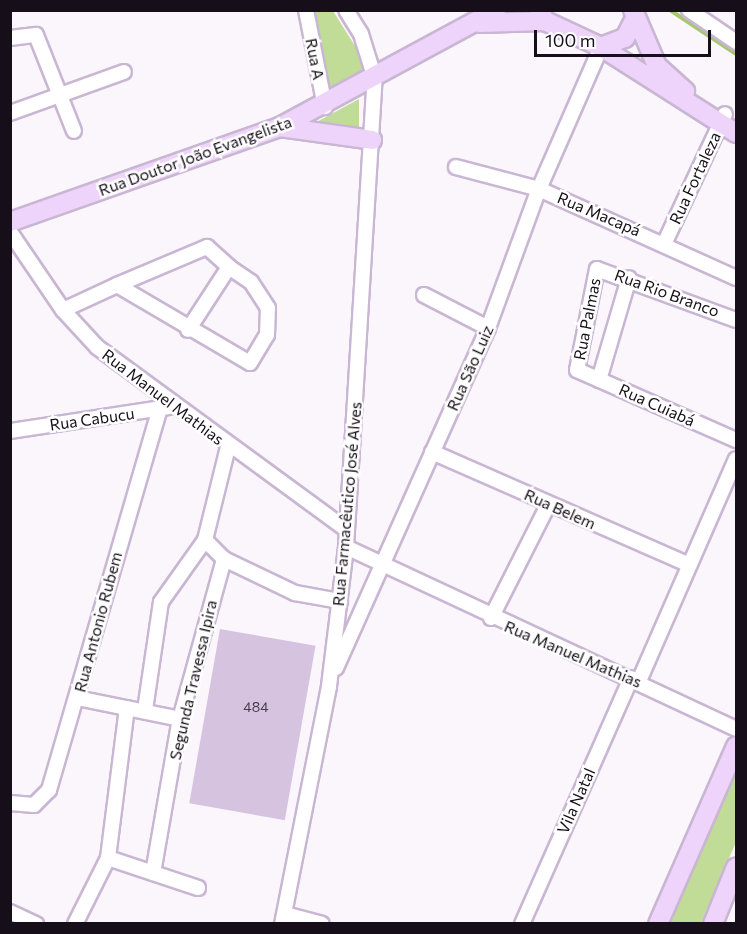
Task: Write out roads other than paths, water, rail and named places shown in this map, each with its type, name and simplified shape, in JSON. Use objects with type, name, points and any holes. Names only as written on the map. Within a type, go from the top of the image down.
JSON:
[{"type":"main road","name":"Rua Doutor João Evangelista","points":[[10,222],[280,127],[325,107],[477,24],[496,10]]},
{"type":"main road","points":[[601,47],[625,38],[634,14]]},
{"type":"main road","points":[[634,14],[657,66],[727,120],[736,133]]},
{"type":"main road","points":[[477,24],[542,16],[601,47],[727,120]]},
{"type":"main road","points":[[280,127],[372,140]]},
{"type":"main road","points":[[658,924],[736,746]]},
{"type":"main road","points":[[713,924],[733,886],[736,867]]},
{"type":"street","name":"Rua A","points":[[306,10],[325,107]]},
{"type":"street","points":[[346,10],[361,34],[375,79]]},
{"type":"street","points":[[690,10],[736,42]]},
{"type":"street","points":[[10,38],[36,35],[74,130]]},
{"type":"street","name":"Rua São Luiz","points":[[329,686],[379,565],[489,328],[539,189],[601,47]]},
{"type":"street","points":[[10,113],[124,72]]},
{"type":"street","name":"Rua Farmacêutico José Alves","points":[[283,919],[329,686],[346,547],[375,79]]},
{"type":"street","name":"Rua Fortaleza","points":[[665,242],[727,120]]},
{"type":"street","name":"Rua Macapá","points":[[456,167],[539,189],[665,242],[736,278]]},
{"type":"street","name":"Rua Manuel Mathias","points":[[10,232],[63,310],[97,347],[166,407],[347,530]]},
{"type":"street","points":[[63,310],[117,285],[200,247],[251,282],[268,308],[269,328],[257,357],[243,363],[117,285]]},
{"type":"street","points":[[188,330],[229,267]]},
{"type":"street","name":"Rua Rio Branco","points":[[597,269],[629,278],[736,320]]},
{"type":"street","name":"Rua Palmas","points":[[577,370],[597,269]]},
{"type":"street","points":[[599,380],[629,278]]},
{"type":"street","points":[[424,295],[489,328]]},
{"type":"street","name":"Rua Cuiabá","points":[[577,370],[736,440]]},
{"type":"street","name":"Rua Cabucu","points":[[10,431],[166,407]]},
{"type":"street","name":"Rua Antonio Rubem","points":[[10,803],[34,805],[44,799],[166,407]]},
{"type":"street","points":[[145,710],[161,602],[205,540],[228,447]]},
{"type":"street","name":"Rua Belem","points":[[432,452],[548,505],[689,565]]},
{"type":"street","name":"Vila Natal","points":[[522,924],[736,459]]},
{"type":"street","points":[[491,618],[548,505]]},
{"type":"street","points":[[205,540],[224,559],[295,593],[340,601]]},
{"type":"street","name":"Rua Manuel Mathias","points":[[346,547],[491,618],[635,680],[736,729]]},
{"type":"street","name":"Segunda Travessa Ipira","points":[[153,873],[180,719],[224,559]]},
{"type":"street","points":[[77,698],[145,710],[180,719]]},
{"type":"street","points":[[75,924],[108,858],[127,708]]},
{"type":"street","points":[[108,858],[198,888]]},
{"type":"street","points":[[10,912],[36,924]]},
{"type":"street","points":[[283,919],[322,924]]},
{"type":"waterway","points":[[670,10],[736,54]]}]
